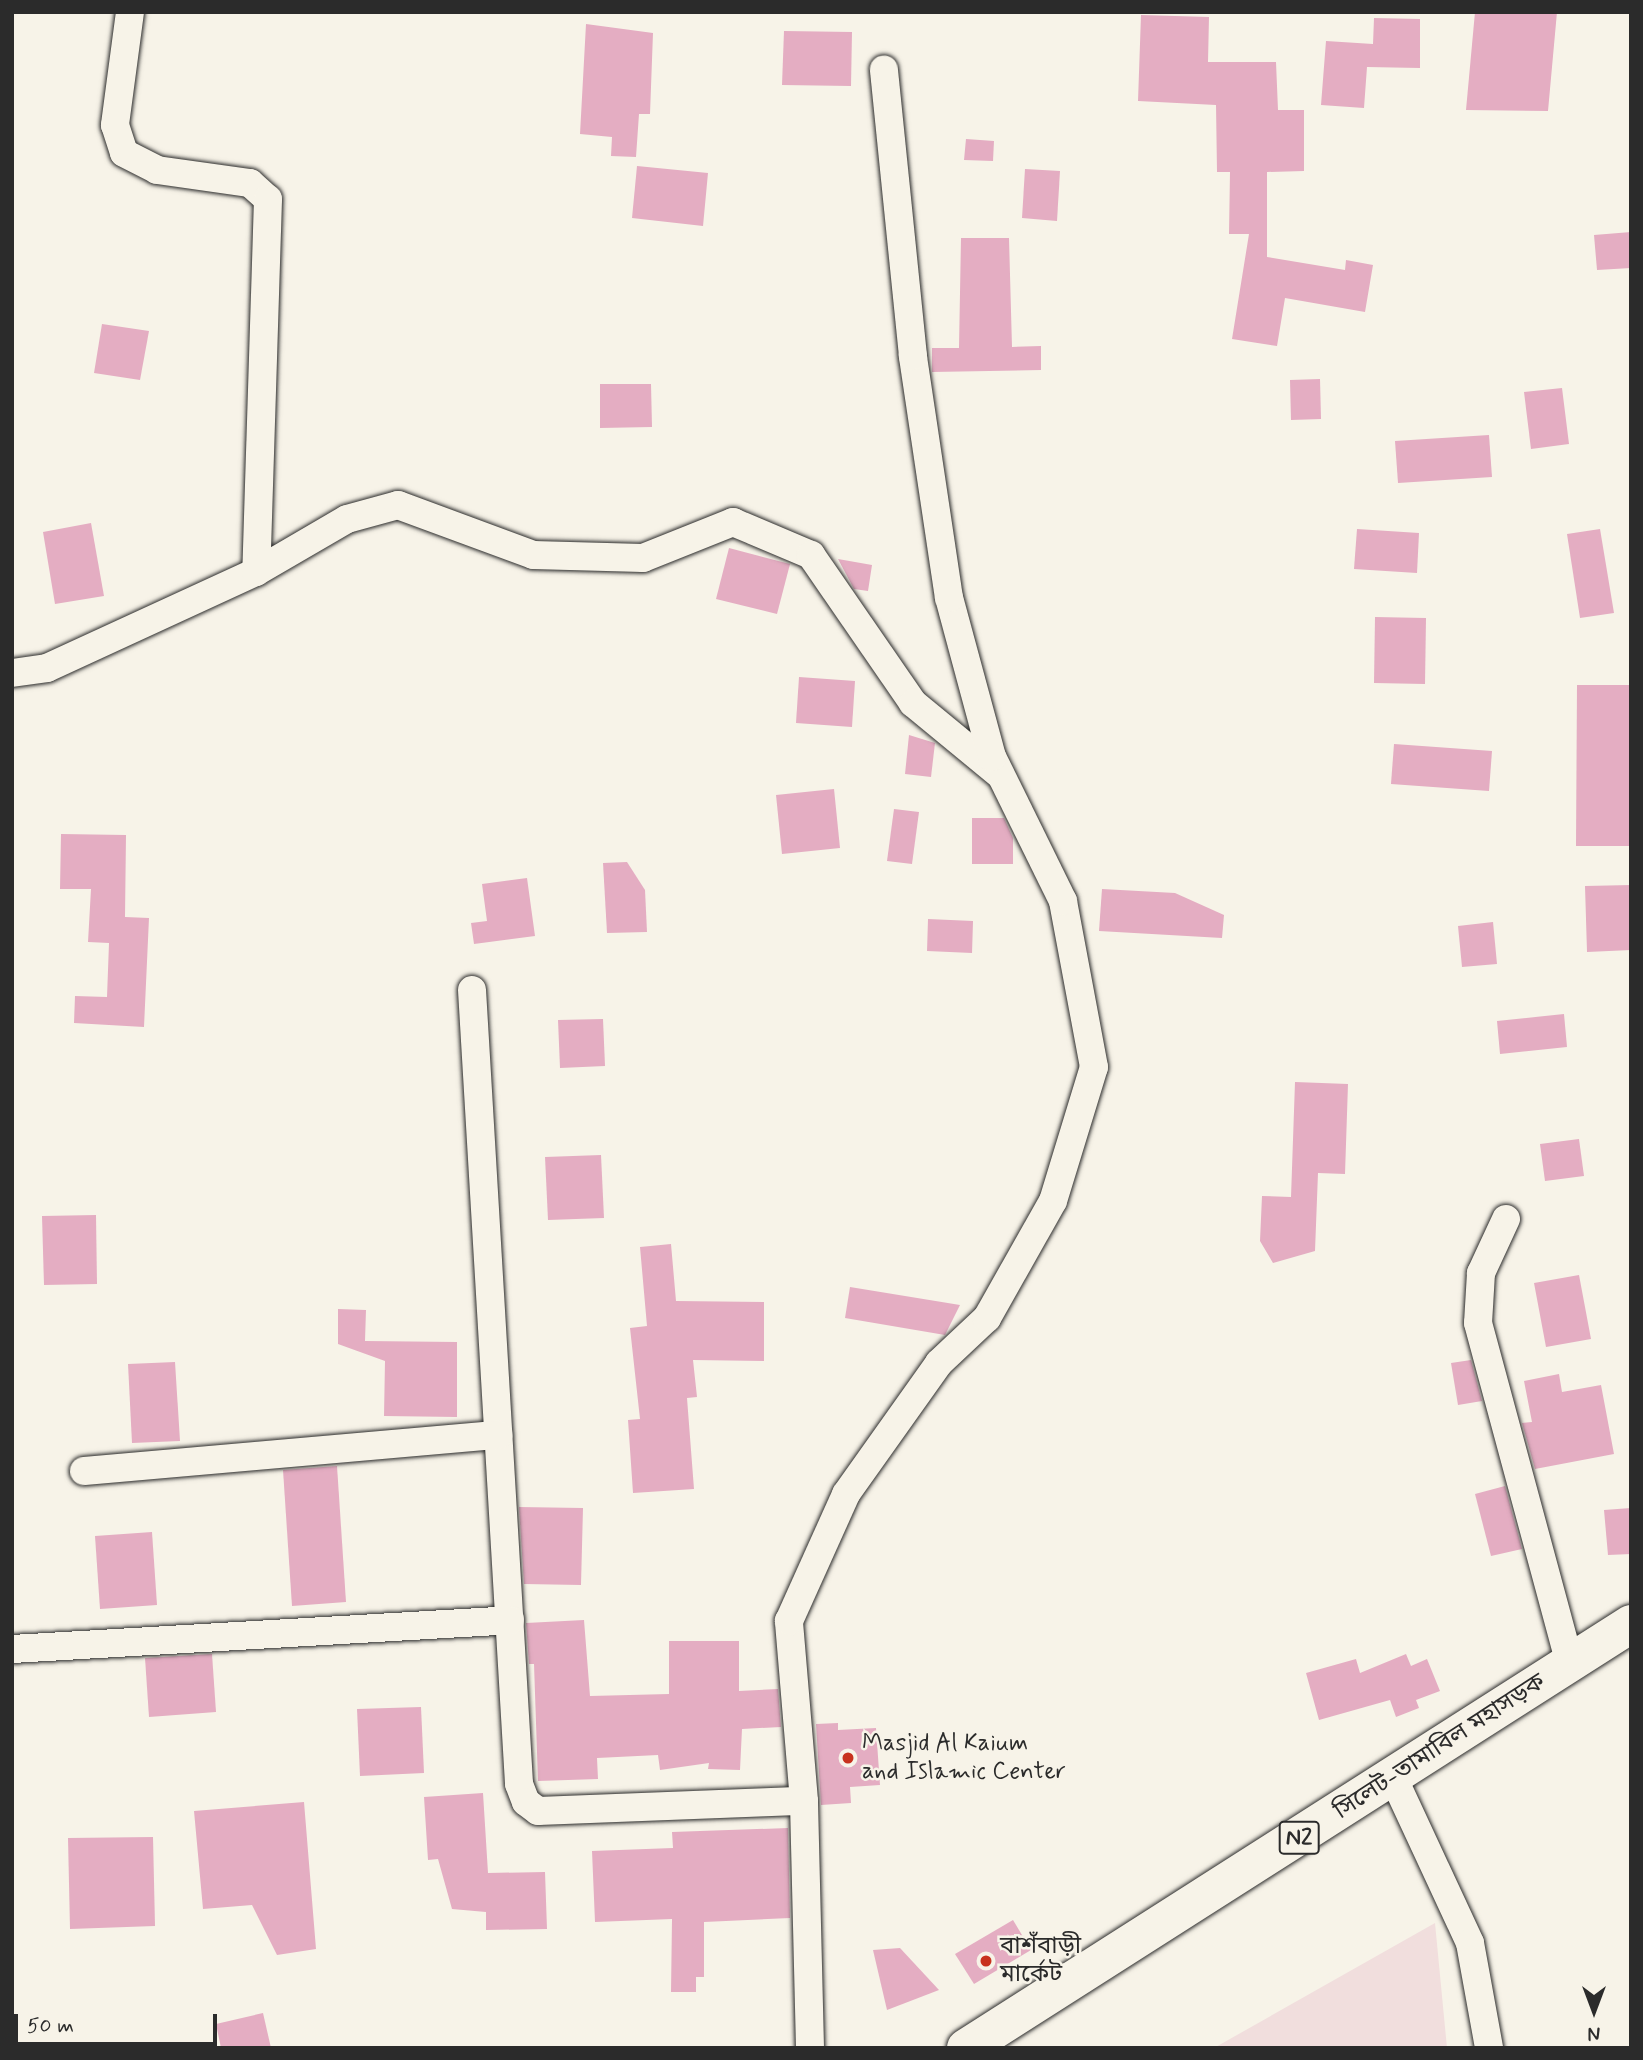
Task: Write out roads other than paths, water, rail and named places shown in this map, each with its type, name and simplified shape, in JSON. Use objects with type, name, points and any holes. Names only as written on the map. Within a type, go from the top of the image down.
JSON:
[{"type":"highway","name":"সিলেট-তামাবিল মহাসড়ক","points":[[965,2048],[1631,1624]]},
{"type":"street","points":[[130,12],[115,125],[124,153],[157,170],[250,183],[268,199],[256,572]]},
{"type":"street","points":[[810,2048],[804,1801],[789,1621],[846,1494],[939,1363],[987,1318],[1053,1201],[1094,1066],[1063,901],[1002,776],[949,598],[913,356],[884,69]]},
{"type":"street","points":[[12,673],[47,668],[256,572],[346,519],[398,505],[533,555],[643,558],[733,522],[811,555],[913,703],[1002,776]]},
{"type":"street","points":[[472,990],[519,1784],[538,1811],[804,1801]]},
{"type":"street","points":[[1506,1219],[1480,1273],[1478,1323],[1570,1663]]},
{"type":"street","points":[[84,1471],[498,1435]]},
{"type":"street","points":[[12,1649],[510,1620]]},
{"type":"street","points":[[1393,1777],[1470,1943],[1489,2048]]},
{"type":"place","name":"Masjid Al Kaium and Islamic Center","points":[[848,1758]]},
{"type":"place","name":"বাশঁবাড়ী মার্কেট","points":[[986,1961]]}]
